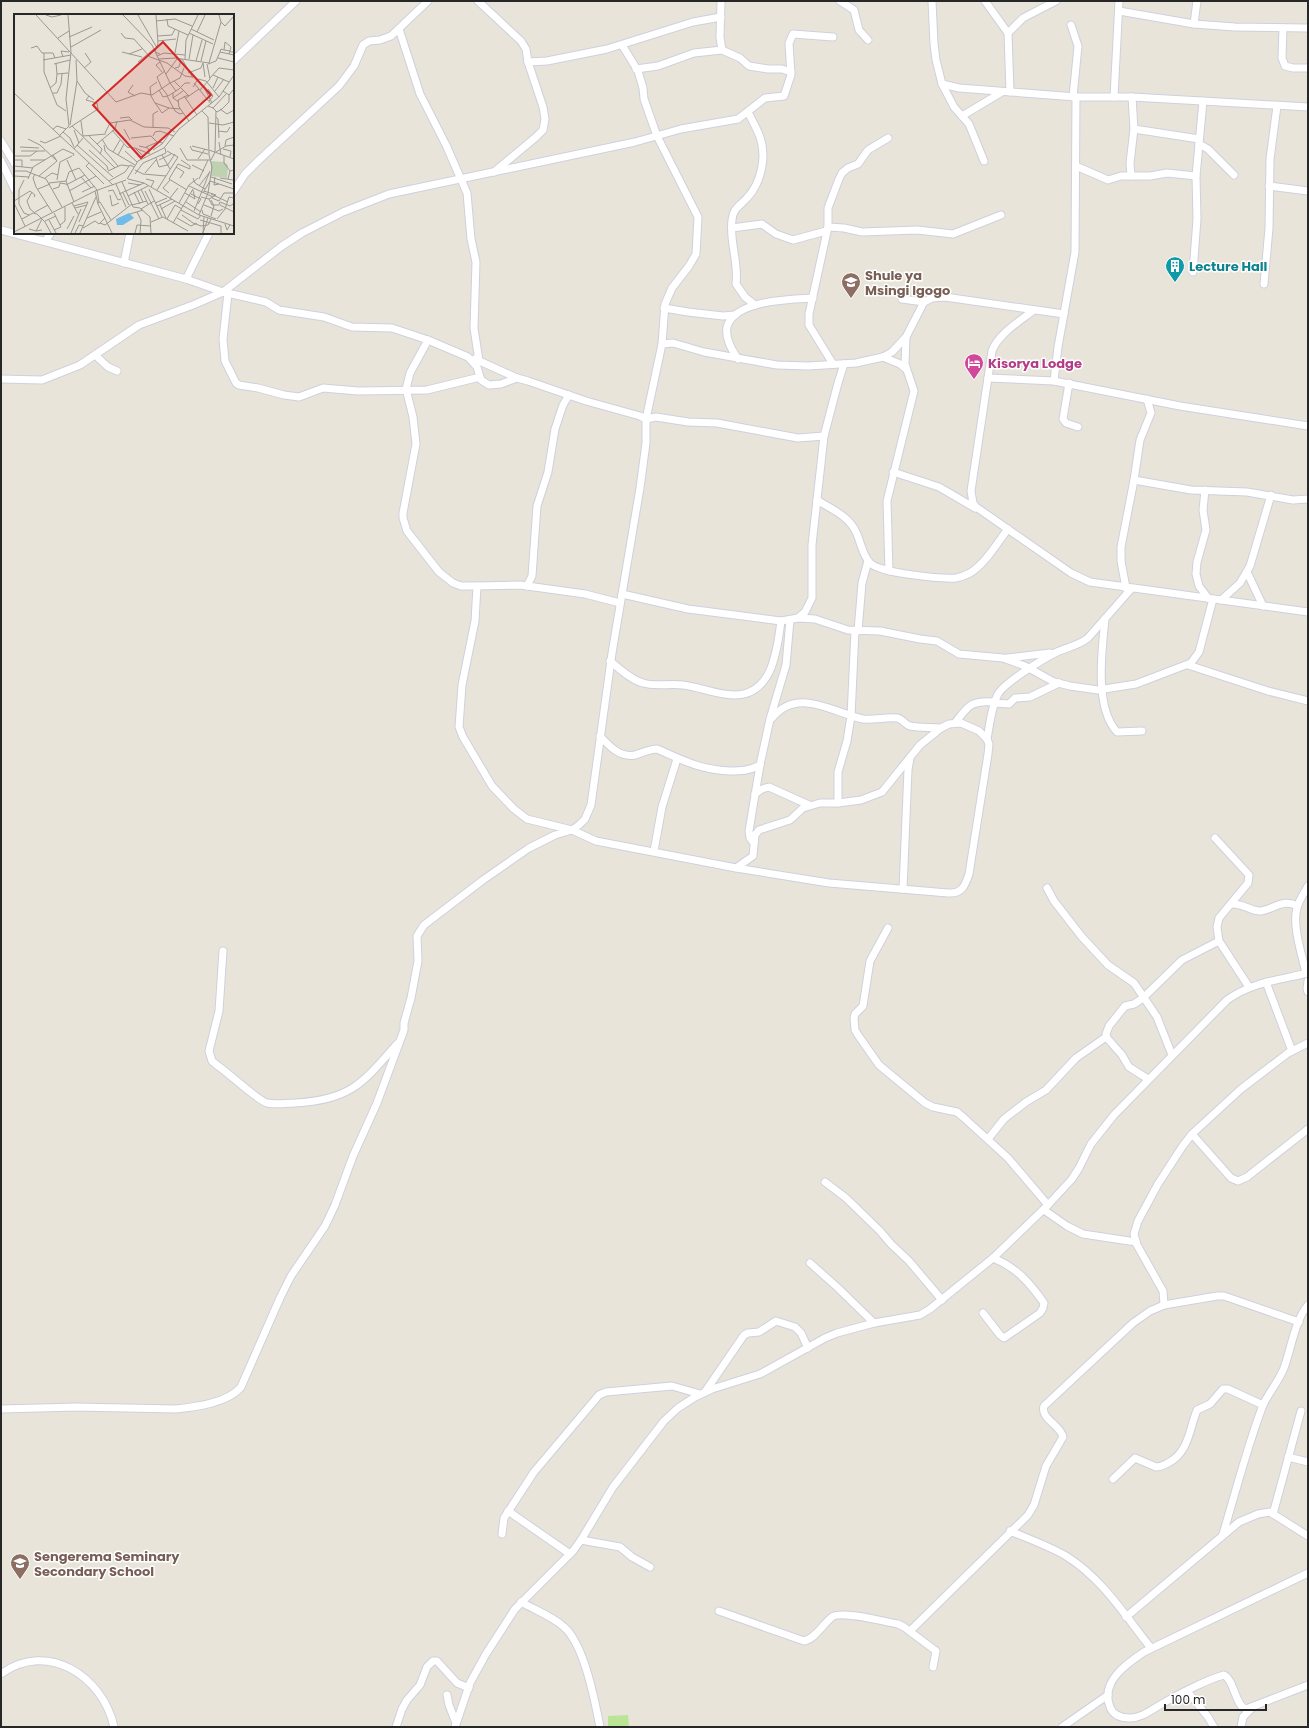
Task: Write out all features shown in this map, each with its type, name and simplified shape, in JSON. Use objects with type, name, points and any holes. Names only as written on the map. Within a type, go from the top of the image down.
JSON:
[{"type":"street","points":[[234,59],[296,1]]},
{"type":"street","points":[[234,190],[245,174],[258,160],[339,86],[354,66],[363,45],[369,41],[386,39],[399,29],[428,1]]},
{"type":"street","points":[[478,1],[520,41],[526,49],[528,62],[543,107],[545,119],[542,130],[536,137],[492,173]]},
{"type":"street","points":[[722,1],[720,37],[722,50]]},
{"type":"street","points":[[840,1],[854,10],[859,30],[868,40]]},
{"type":"street","points":[[932,1],[934,44],[942,84],[954,107],[969,124],[984,161]]},
{"type":"street","points":[[985,1],[1008,33],[1010,92]]},
{"type":"street","points":[[1008,33],[1023,18],[1056,1]]},
{"type":"street","points":[[1114,97],[1119,1]]},
{"type":"street","points":[[1194,24],[1197,1]]},
{"type":"street","points":[[1119,10],[1194,24],[1235,27],[1308,28]]},
{"type":"street","points":[[528,62],[547,61],[622,45],[693,22],[721,17]]},
{"type":"street","points":[[1054,381],[1075,252],[1075,97],[1078,46],[1071,25]]},
{"type":"street","points":[[1283,28],[1282,58],[1285,66],[1293,68],[1308,68]]},
{"type":"street","points":[[399,29],[420,94],[467,193],[471,239],[476,262],[474,328],[479,361]]},
{"type":"street","points":[[1,380],[42,380],[80,365],[139,326],[151,320],[226,292],[282,246],[302,233],[343,212],[389,194],[462,180],[636,142],[681,129],[738,119],[765,98],[784,96],[791,72],[789,43],[793,34],[834,37]]},
{"type":"street","points":[[1,1409],[76,1407],[192,1408],[227,1397],[238,1391],[256,1356],[280,1298],[291,1276],[325,1226],[353,1156],[377,1103],[404,1030],[404,1023],[411,998],[418,962],[417,936],[424,925],[483,880],[529,848],[555,835],[572,830],[585,819],[591,805],[610,661],[640,488],[646,443],[646,419],[662,344],[664,308],[672,288],[689,266],[696,254],[698,217],[657,136],[644,99],[643,88],[636,68],[622,45]]},
{"type":"street","points":[[636,68],[658,66],[694,53],[722,50],[740,58],[749,66],[768,69],[782,69],[791,72]]},
{"type":"street","points":[[942,84],[959,88],[1075,97],[1132,97],[1308,107]]},
{"type":"street","points":[[962,116],[1002,92]]},
{"type":"street","points":[[1131,176],[1130,162],[1134,129],[1132,97]]},
{"type":"street","points":[[1193,272],[1197,219],[1196,176],[1203,101]]},
{"type":"street","points":[[1264,284],[1269,228],[1270,159],[1277,106]]},
{"type":"street","points":[[748,112],[760,137],[762,147],[760,177],[753,191],[735,209],[732,220],[732,228],[737,275],[736,284],[745,297],[755,305]]},
{"type":"street","points":[[1134,129],[1199,142],[1234,175]]},
{"type":"street","points":[[832,364],[808,325],[827,229],[828,208],[842,173],[848,168],[858,164],[873,146],[888,138]]},
{"type":"street","points":[[1,141],[14,162]]},
{"type":"street","points":[[1,161],[14,188]]},
{"type":"street","points":[[1076,166],[1108,180],[1121,176],[1150,176],[1174,173],[1196,176]]},
{"type":"street","points":[[1269,186],[1308,191]]},
{"type":"street","points":[[732,228],[762,224],[776,234],[793,240],[827,229],[844,228],[862,232],[917,230],[953,234],[1001,215]]},
{"type":"street","points":[[1,230],[14,232]]},
{"type":"street","points":[[42,234],[44,241]]},
{"type":"street","points":[[44,241],[50,234]]},
{"type":"street","points":[[124,263],[130,234]]},
{"type":"street","points":[[186,279],[208,234]]},
{"type":"street","points":[[29,235],[44,241],[266,302],[280,310],[324,317],[352,327],[392,328],[428,340],[517,378],[646,419],[656,417],[688,422],[717,423],[798,438],[824,436]]},
{"type":"street","points":[[226,292],[223,339],[225,361],[236,383],[239,385],[284,395],[299,396],[323,388],[358,391],[434,388],[480,377]]},
{"type":"street","points":[[744,310],[745,297]]},
{"type":"street","points":[[902,299],[924,302],[932,298],[945,297],[1064,314]]},
{"type":"street","points":[[664,308],[723,316],[735,315],[755,305],[774,301],[813,298]]},
{"type":"street","points":[[662,344],[674,343],[738,359],[777,365],[808,366],[844,364],[883,357],[892,352],[906,338],[924,302]]},
{"type":"street","points":[[980,511],[973,503],[971,491],[992,352],[997,341],[1034,310]]},
{"type":"street","points":[[735,315],[727,328],[729,344],[738,359]]},
{"type":"street","points":[[889,571],[886,513],[893,472],[914,391],[905,364],[906,338]]},
{"type":"street","points":[[428,340],[410,373],[407,390],[413,417],[416,444],[403,513],[407,531],[439,572],[453,583],[461,586],[527,586],[585,594],[620,603]]},
{"type":"street","points":[[95,356],[108,367],[117,371]]},
{"type":"street","points":[[468,357],[477,367],[480,377],[485,384],[493,385],[517,378]]},
{"type":"street","points":[[883,357],[900,364],[908,371]]},
{"type":"street","points":[[798,618],[808,608],[812,598],[812,545],[824,436],[844,364]]},
{"type":"street","points":[[988,378],[1069,383],[1147,399],[1308,426]]},
{"type":"street","points":[[1069,383],[1064,419],[1066,423],[1078,427]]},
{"type":"street","points":[[527,586],[532,576],[537,506],[548,472],[555,429],[562,405],[568,395]]},
{"type":"street","points":[[1128,588],[1121,561],[1121,547],[1140,440],[1151,413],[1147,399]]},
{"type":"street","points":[[893,472],[939,487],[980,511],[1079,577],[1090,582],[1263,606],[1308,610]]},
{"type":"street","points":[[1134,480],[1204,490],[1247,492],[1271,495],[1293,500],[1308,499]]},
{"type":"street","points":[[1204,490],[1203,510],[1206,530],[1197,562],[1196,574],[1199,586],[1211,599]]},
{"type":"street","points":[[1221,600],[1240,583],[1247,572],[1271,495]]},
{"type":"street","points":[[817,500],[852,524],[868,561],[875,567],[889,571],[956,578],[964,576],[977,568],[1008,529]]},
{"type":"street","points":[[838,803],[838,772],[847,741],[851,716],[856,631],[862,583],[868,561]]},
{"type":"street","points":[[1247,572],[1263,606]]},
{"type":"street","points":[[477,586],[475,621],[462,685],[459,713],[459,728],[463,737],[492,786],[514,809],[527,819],[572,830],[596,841],[736,868],[829,883],[954,893],[959,892],[965,886],[969,874],[988,754],[989,744],[987,739],[979,730],[968,725],[955,723],[941,728],[920,745],[882,792],[861,800],[809,805],[801,809],[790,820],[759,830],[755,835],[752,857],[736,868]]},
{"type":"street","points":[[622,594],[688,609],[781,620],[798,618],[814,619],[856,631],[880,631],[937,641],[943,643],[959,654],[1003,658],[1038,655],[1081,644],[1105,619],[1128,588]]},
{"type":"street","points":[[1003,658],[1030,668],[1059,683],[1070,686],[1101,690],[1136,684],[1194,662],[1199,652],[1211,599]]},
{"type":"street","points":[[1105,619],[1101,690],[1106,710],[1117,732],[1142,731]]},
{"type":"street","points":[[610,661],[634,679],[642,683],[671,683],[732,695],[748,693],[755,689],[763,681],[772,667],[775,658],[781,620]]},
{"type":"street","points":[[754,843],[750,838],[749,831],[760,765],[770,719],[786,665],[790,620]]},
{"type":"street","points":[[987,739],[994,703],[998,694],[1004,687],[1030,668],[1058,651]]},
{"type":"street","points":[[1188,665],[1268,691],[1308,701]]},
{"type":"street","points":[[955,723],[971,704],[981,701],[1009,704],[1014,698],[1035,695],[1059,683]]},
{"type":"street","points":[[770,719],[776,712],[792,703],[804,703],[830,707],[851,716],[865,719],[898,718],[910,726],[941,728]]},
{"type":"street","points":[[600,736],[613,749],[626,755],[635,755],[653,749],[700,768],[715,770],[745,771],[760,765]]},
{"type":"street","points":[[903,889],[908,770],[910,756]]},
{"type":"street","points":[[654,851],[662,806],[677,759]]},
{"type":"street","points":[[755,794],[762,789],[769,787],[809,805]]},
{"type":"street","points":[[1215,838],[1249,875],[1248,883],[1218,923],[1219,942],[1249,987]]},
{"type":"street","points":[[456,1725],[468,1688],[486,1654],[521,1602],[570,1554],[581,1540],[613,1487],[664,1421],[678,1408],[702,1393],[760,1374],[837,1333],[874,1323],[920,1315],[942,1300],[993,1258],[1046,1208],[1076,1173],[1091,1144],[1098,1135],[1148,1079],[1227,1000],[1249,987],[1307,973],[1297,931],[1296,913],[1297,906],[1308,886]]},
{"type":"street","points":[[1047,888],[1054,901],[1110,968],[1134,983],[1157,1017],[1172,1055]]},
{"type":"street","points":[[1231,904],[1239,903],[1258,911],[1288,903],[1297,906]]},
{"type":"street","points":[[888,928],[870,961],[863,1006],[855,1014],[854,1018],[855,1030],[879,1065],[925,1103],[933,1107],[957,1112],[1021,1171],[1046,1208],[1067,1226],[1083,1234],[1136,1242]]},
{"type":"street","points":[[988,1139],[1004,1119],[1026,1102],[1046,1090],[1076,1058],[1106,1036],[1109,1026],[1124,1008],[1143,998],[1182,960],[1219,942]]},
{"type":"street","points":[[223,951],[219,1011],[209,1051],[212,1061],[267,1103],[286,1104],[320,1101],[343,1094],[366,1079],[400,1041]]},
{"type":"street","points":[[1308,981],[1308,992]]},
{"type":"street","points":[[1266,982],[1292,1051]]},
{"type":"street","points":[[1106,1036],[1122,1055],[1129,1067],[1148,1079]]},
{"type":"street","points":[[1164,1305],[1163,1291],[1136,1242],[1134,1234],[1138,1221],[1172,1161],[1192,1134],[1269,1066],[1292,1051],[1308,1043]]},
{"type":"street","points":[[1192,1134],[1231,1178],[1238,1181],[1247,1177],[1308,1129]]},
{"type":"street","points":[[825,1182],[846,1198],[880,1231],[909,1261],[942,1300]]},
{"type":"street","points":[[983,1313],[1000,1336],[1004,1338],[1040,1313],[1044,1308],[1044,1303],[1024,1278],[1007,1263],[993,1258]]},
{"type":"street","points":[[810,1263],[838,1287],[874,1323]]},
{"type":"street","points":[[910,1631],[1032,1510],[1046,1466],[1063,1437],[1061,1431],[1045,1415],[1043,1409],[1044,1406],[1132,1323],[1150,1311],[1164,1305],[1224,1296],[1299,1322]]},
{"type":"street","points":[[1224,1534],[1246,1454],[1264,1405],[1284,1368],[1302,1314],[1308,1305]]},
{"type":"street","points":[[702,1393],[744,1335],[759,1332],[773,1321],[795,1327],[801,1333],[808,1348]]},
{"type":"street","points":[[502,1534],[504,1518],[540,1464],[596,1398],[602,1393],[672,1386],[702,1393]]},
{"type":"street","points":[[1113,1479],[1135,1458],[1156,1467],[1175,1459],[1180,1455],[1188,1440],[1197,1410],[1210,1404],[1223,1389],[1228,1389],[1264,1405]]},
{"type":"street","points":[[1273,1514],[1301,1411]]},
{"type":"street","points":[[1288,1457],[1308,1462]]},
{"type":"street","points":[[508,1511],[570,1554]]},
{"type":"street","points":[[1126,1617],[1239,1522],[1264,1512],[1273,1514],[1308,1536]]},
{"type":"street","points":[[1010,1531],[1057,1551],[1074,1562],[1098,1583],[1151,1648]]},
{"type":"street","points":[[581,1540],[620,1547],[632,1557],[650,1567]]},
{"type":"street","points":[[1308,1573],[1151,1648],[1129,1662],[1117,1674],[1108,1688],[1108,1701],[1111,1709],[1119,1717],[1132,1718],[1143,1715],[1187,1691],[1224,1676],[1228,1678],[1243,1708],[1246,1709],[1308,1685]]},
{"type":"street","points":[[521,1602],[566,1628],[570,1634],[586,1669],[600,1727]]},
{"type":"street","points":[[719,1611],[804,1640],[812,1637],[832,1617],[842,1614],[898,1624],[910,1631],[936,1651],[933,1667]]},
{"type":"street","points":[[396,1727],[406,1700],[420,1685],[427,1667],[432,1661],[437,1661],[457,1683],[468,1688]]},
{"type":"street","points":[[1,1674],[14,1666],[36,1662],[55,1662],[70,1668],[85,1678],[96,1689],[106,1705],[114,1727]]},
{"type":"street","points":[[1187,1691],[1208,1717],[1214,1727]]},
{"type":"street","points":[[448,1695],[449,1705],[456,1725]]},
{"type":"street","points":[[1062,1727],[1108,1695]]},
{"type":"street","points":[[1241,1727],[1243,1717],[1254,1706]]},
{"type":"green space","points":[[628,1715],[629,1727],[608,1727],[608,1716]]},
{"type":"place","name":"Lecture Hall","points":[[1175,283]]},
{"type":"place","name":"Shule ya Msingi Igogo","points":[[851,299]]},
{"type":"place","name":"Kisorya Lodge","points":[[974,380]]},
{"type":"place","name":"Sengerema Seminary Secondary School","points":[[20,1580]]}]
